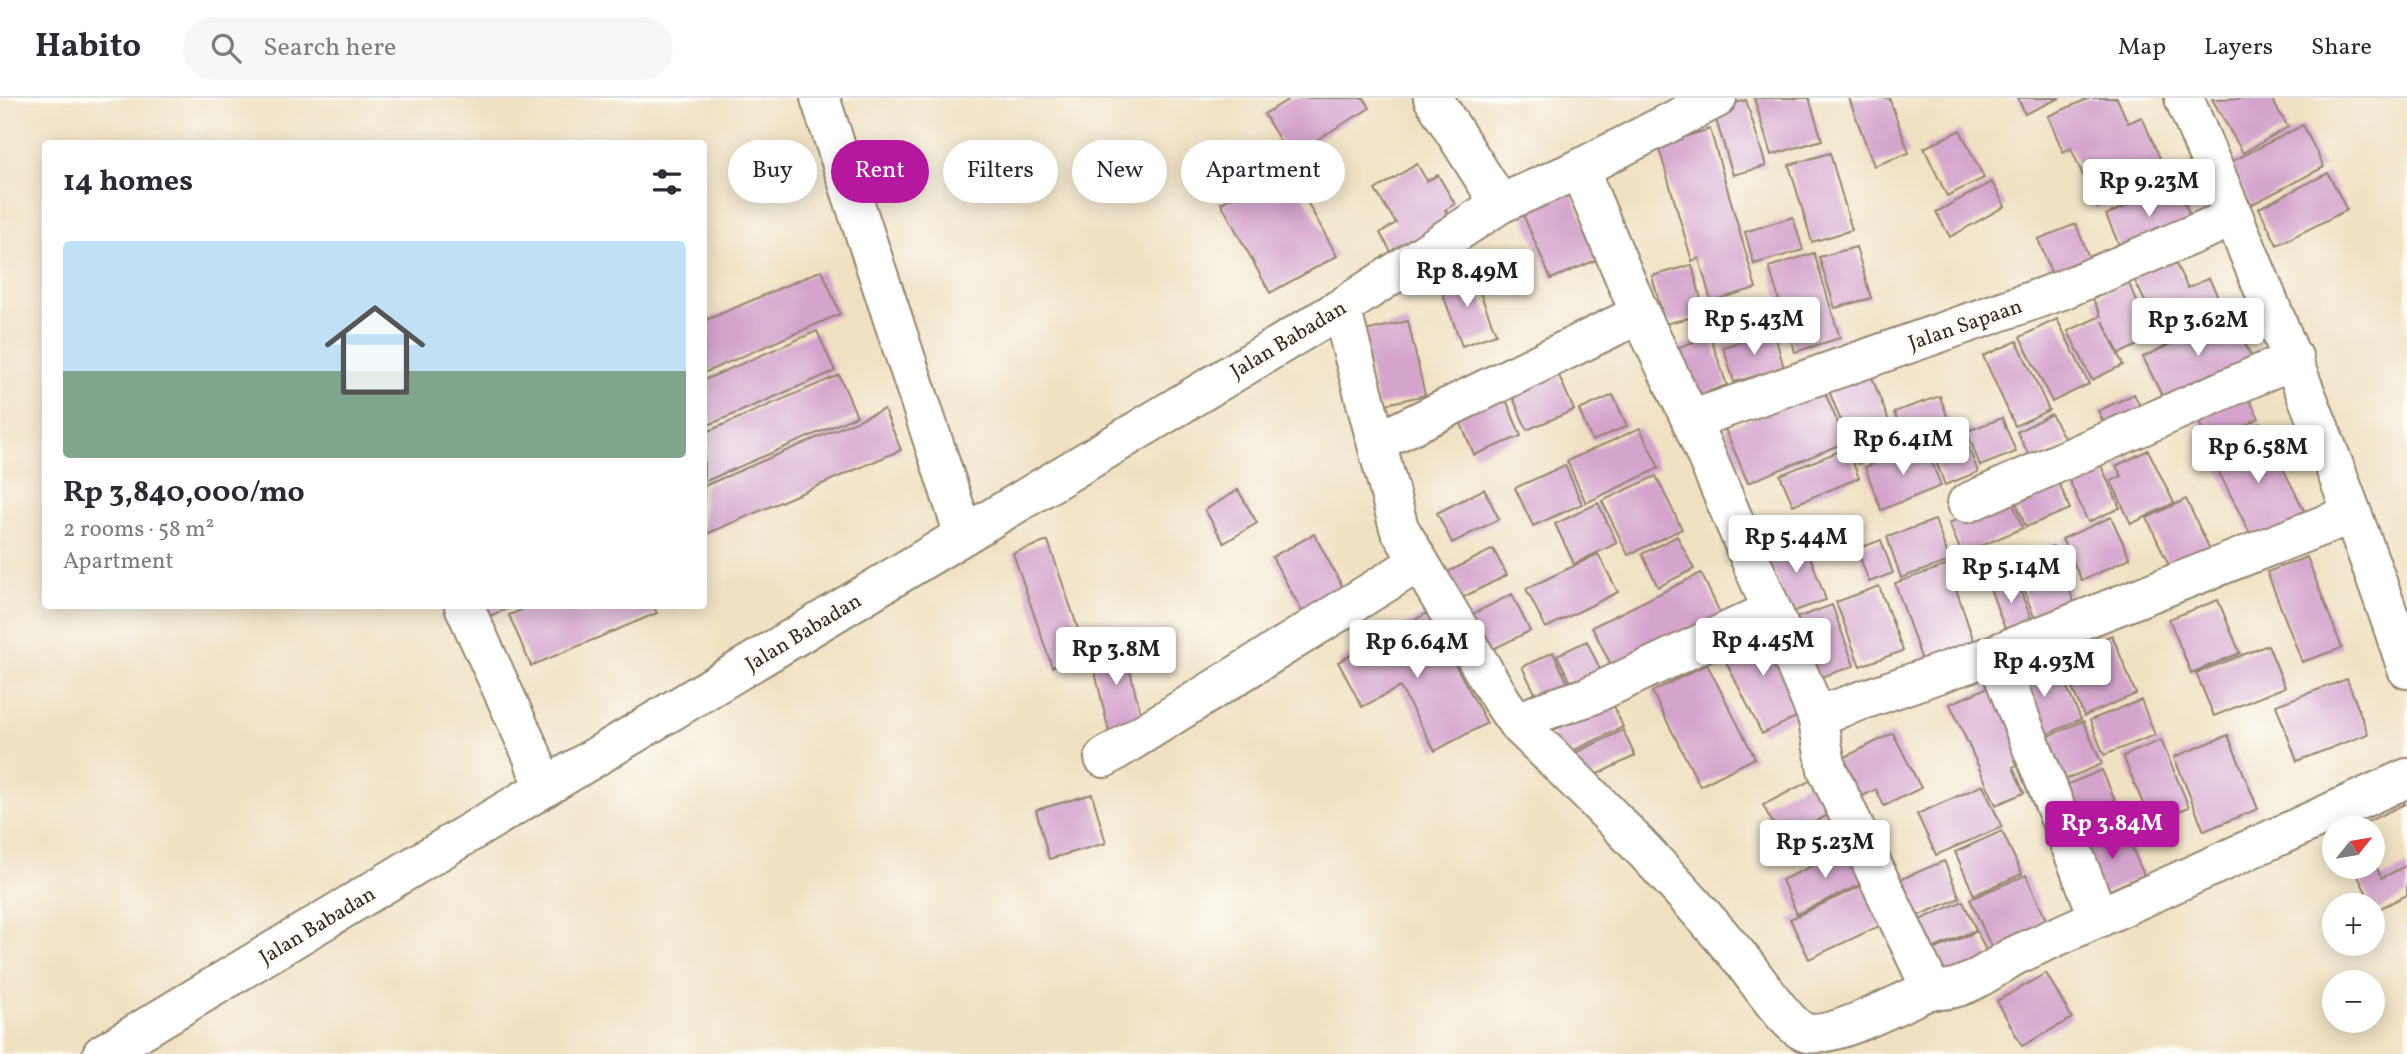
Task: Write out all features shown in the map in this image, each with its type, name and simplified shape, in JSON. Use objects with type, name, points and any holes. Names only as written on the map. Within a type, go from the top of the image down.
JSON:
[{"type":"street","points":[[820,98],[964,535]]},
{"type":"street","points":[[1433,98],[1500,204]]},
{"type":"street","name":"Jalan Babadan","points":[[102,1054],[1340,308],[1500,204],[1579,169],[1717,98]]},
{"type":"street","points":[[2184,98],[2294,359],[2407,670]]},
{"type":"street","points":[[1579,169],[1817,716],[1827,769],[1931,989]]},
{"type":"street","name":"Jalan Sapaan","points":[[1690,420],[2062,290],[2234,217]]},
{"type":"street","points":[[1340,308],[1399,528],[1500,700],[1517,723],[1571,775],[1699,909],[1777,1006],[1802,1031],[1820,1034],[1836,1030],[1931,989],[1943,992],[1970,982],[2014,956],[2407,778]]},
{"type":"street","points":[[1377,442],[1640,314]]},
{"type":"street","points":[[1967,503],[2294,359]]},
{"type":"street","points":[[1817,716],[1995,654],[2352,514]]},
{"type":"street","points":[[1104,758],[1419,562]]},
{"type":"street","points":[[465,609],[532,755],[543,788]]},
{"type":"street","points":[[1517,723],[1587,697],[1771,611]]},
{"type":"street","points":[[1995,654],[2099,918]]},
{"type":"building","points":[[1291,98],[1364,98],[1370,108],[1316,140],[1279,140],[1264,114]]},
{"type":"building","points":[[1754,98],[1809,98],[1822,140],[1771,155]]},
{"type":"building","points":[[1849,98],[1889,98],[1909,153],[1874,166]]},
{"type":"building","points":[[2018,98],[2060,98],[2025,114]]},
{"type":"building","points":[[2090,98],[2117,98],[2128,123],[2142,117],[2168,177],[2097,208],[2071,148],[2063,152],[2048,116]]},
{"type":"building","points":[[2271,98],[2288,127],[2243,153],[2212,99]]},
{"type":"building","points":[[1746,100],[1766,166],[1733,175],[1713,110]]},
{"type":"building","points":[[2303,125],[2324,167],[2251,205],[2229,163]]},
{"type":"building","points":[[1710,129],[1756,288],[1711,301],[1699,258],[1692,261],[1658,145]]},
{"type":"building","points":[[1960,130],[1984,178],[1947,196],[1924,148]]},
{"type":"building","points":[[1830,153],[1852,230],[1812,242],[1789,165]]},
{"type":"building","points":[[1417,164],[1427,181],[1438,175],[1455,204],[1445,210],[1454,225],[1396,260],[1380,233],[1396,223],[1375,190]]},
{"type":"building","points":[[2328,173],[2347,210],[2277,245],[2259,208]]},
{"type":"building","points":[[1992,182],[2005,206],[1950,237],[1936,212]]},
{"type":"building","points":[[2176,184],[2193,222],[2123,254],[2106,215]]},
{"type":"building","points":[[1570,189],[1599,259],[1551,279],[1521,210]]},
{"type":"building","points":[[1221,203],[1308,203],[1337,256],[1270,293]]},
{"type":"building","points":[[1793,217],[1803,250],[1754,264],[1745,232]]},
{"type":"building","points":[[2076,224],[2094,271],[2056,285],[2038,239]]},
{"type":"building","points":[[1856,247],[1871,298],[1835,308],[1819,257]]},
{"type":"building","points":[[1814,253],[1840,338],[1795,352],[1769,267]]},
{"type":"building","points":[[2173,259],[2188,288],[2209,278],[2221,303],[2160,332],[2133,277]]},
{"type":"building","points":[[1692,265],[1705,314],[1665,324],[1652,276]]},
{"type":"building","points":[[822,270],[840,314],[707,372],[707,320]]},
{"type":"building","points":[[1472,272],[1496,334],[1462,346],[1439,284]]},
{"type":"building","points":[[2128,282],[2154,337],[2119,354],[2103,321],[2123,365],[2092,380],[2068,331],[2101,316],[2093,299]]},
{"type":"building","points":[[2231,315],[2253,360],[2165,402],[2143,357]]},
{"type":"building","points":[[2057,319],[2089,384],[2052,402],[2020,337]]},
{"type":"building","points":[[1408,321],[1425,395],[1378,406],[1361,332]]},
{"type":"building","points":[[817,331],[835,371],[707,426],[707,379]]},
{"type":"building","points":[[1774,332],[1784,368],[1734,382],[1723,347]]},
{"type":"building","points":[[1710,336],[1727,385],[1696,396],[1679,347]]},
{"type":"building","points":[[2017,341],[2049,410],[2015,426],[1983,356]]},
{"type":"building","points":[[1868,367],[1899,447],[1858,464],[1826,383]]},
{"type":"building","points":[[1556,369],[1574,410],[1527,430],[1509,389]]},
{"type":"building","points":[[839,375],[857,416],[707,481],[707,432]]},
{"type":"building","points":[[2240,383],[2259,418],[2210,444],[2195,415]]},
{"type":"building","points":[[1823,388],[1846,442],[1748,483],[1725,429]]},
{"type":"building","points":[[1502,390],[1521,436],[1474,455],[1455,409]]},
{"type":"building","points":[[2134,394],[2146,419],[2111,437],[2098,411]]},
{"type":"building","points":[[1613,395],[1627,426],[1592,441],[1579,410]]},
{"type":"building","points":[[1940,396],[1952,430],[1907,446],[1894,412]]},
{"type":"building","points":[[884,409],[901,450],[707,534],[707,485]]},
{"type":"building","points":[[2051,414],[2067,443],[2032,461],[2017,432]]},
{"type":"building","points":[[2002,418],[2016,452],[1980,466],[1967,431]]},
{"type":"building","points":[[2260,423],[2309,520],[2257,547],[2207,449]]},
{"type":"building","points":[[1640,428],[1659,468],[1586,503],[1567,461]]},
{"type":"building","points":[[1963,432],[1978,472],[1945,485],[1930,445]]},
{"type":"building","points":[[1925,444],[1941,486],[1881,510],[1865,467]]},
{"type":"building","points":[[1847,448],[1859,478],[1793,505],[1780,475]]},
{"type":"building","points":[[2148,450],[2174,503],[2131,524],[2111,481],[2122,476],[2116,466]]},
{"type":"building","points":[[2099,461],[2120,508],[2088,522],[2067,475]]},
{"type":"building","points":[[1565,465],[1582,504],[1533,526],[1515,488]]},
{"type":"building","points":[[1656,476],[1682,529],[1628,555],[1602,501]]},
{"type":"building","points":[[2056,476],[2070,509],[2026,527],[2012,494]]},
{"type":"building","points":[[1484,489],[1499,519],[1452,543],[1437,513]]},
{"type":"building","points":[[1238,490],[1257,523],[1224,543],[1205,510]]},
{"type":"building","points":[[2010,497],[2023,528],[1962,554],[1949,523]]},
{"type":"building","points":[[2186,499],[2210,550],[2170,568],[2147,518]]},
{"type":"building","points":[[1598,503],[1617,543],[1574,564],[1555,524]]},
{"type":"building","points":[[2111,517],[2130,558],[2082,581],[2062,539]]},
{"type":"building","points":[[1935,520],[1950,561],[1901,578],[1887,537]]},
{"type":"building","points":[[1314,534],[1346,593],[1304,615],[1272,557]]},
{"type":"building","points":[[1677,536],[1694,569],[1658,587],[1642,554]]},
{"type":"building","points":[[1803,537],[1826,600],[1789,613],[1766,550]]},
{"type":"building","points":[[1881,540],[1893,573],[1869,582],[1857,549]]},
{"type":"building","points":[[1048,541],[1087,655],[1052,667],[1013,553]]},
{"type":"building","points":[[2053,546],[2075,605],[2035,620],[2013,560]]},
{"type":"building","points":[[1493,549],[1507,575],[1448,605],[1434,579]]},
{"type":"building","points":[[1598,554],[1618,592],[1546,628],[1526,589]]},
{"type":"building","points":[[2307,557],[2342,648],[2302,662],[2267,572]]},
{"type":"building","points":[[1948,565],[1978,654],[1926,672],[1895,583]]},
{"type":"building","points":[[1701,573],[1723,619],[1615,673],[1592,627]]},
{"type":"building","points":[[2017,581],[2031,619],[2005,629],[1991,591]]},
{"type":"building","points":[[1879,586],[1903,651],[1860,666],[1836,602]]},
{"type":"building","points":[[1512,594],[1530,631],[1479,656],[1461,620]]},
{"type":"building","points":[[2218,600],[2240,653],[2191,673],[2169,619]]},
{"type":"building","points":[[1832,605],[1854,666],[1815,679],[1793,619]]},
{"type":"building","points":[[475,609],[507,609],[480,620]]},
{"type":"building","points":[[524,609],[655,609],[657,613],[531,666],[509,615]]},
{"type":"building","points":[[1427,613],[1487,723],[1435,751],[1400,687],[1362,707],[1338,662]]},
{"type":"building","points":[[1763,621],[1808,711],[1762,734],[1717,644]]},
{"type":"building","points":[[2112,635],[2136,694],[2084,716],[2059,657]]},
{"type":"building","points":[[1122,638],[1144,728],[1110,736],[1089,646]]},
{"type":"building","points":[[1587,641],[1604,678],[1575,692],[1557,655]]},
{"type":"building","points":[[2268,645],[2285,687],[2214,716],[2196,673]]},
{"type":"building","points":[[1553,652],[1570,688],[1540,703],[1522,667]]},
{"type":"building","points":[[2053,657],[2081,719],[2034,740],[2007,678]]},
{"type":"building","points":[[1707,664],[1755,758],[1700,786],[1652,692]]},
{"type":"building","points":[[2347,679],[2368,734],[2297,761],[2276,705]]},
{"type":"building","points":[[1993,685],[2027,761],[2013,767],[2024,793],[1996,805],[1950,704]]},
{"type":"building","points":[[2141,700],[2155,735],[2104,755],[2090,720]]},
{"type":"building","points":[[1612,702],[1623,727],[1563,756],[1551,731]]},
{"type":"building","points":[[2083,721],[2102,764],[2059,782],[2040,740]]},
{"type":"building","points":[[1623,730],[1635,756],[1583,781],[1571,755]]},
{"type":"building","points":[[1893,733],[1921,788],[1884,806],[1876,789],[1849,803],[1829,765]]},
{"type":"building","points":[[2228,735],[2258,809],[2204,831],[2174,757]]},
{"type":"building","points":[[2161,740],[2189,807],[2151,823],[2123,756]]},
{"type":"building","points":[[2102,770],[2122,817],[2072,838],[2052,791]]},
{"type":"building","points":[[1821,775],[1840,809],[1781,839],[1763,805]]},
{"type":"building","points":[[1983,785],[2002,827],[1936,855],[1917,814]]},
{"type":"building","points":[[2398,790],[2405,804],[2380,816],[2348,815]]},
{"type":"building","points":[[1092,794],[1106,843],[1049,859],[1036,810]]},
{"type":"building","points":[[2123,828],[2144,875],[2101,894],[2080,847]]},
{"type":"building","points":[[2002,831],[2022,874],[1974,895],[1955,852]]},
{"type":"building","points":[[1853,847],[1868,881],[1797,914],[1782,880]]},
{"type":"building","points":[[1944,861],[1960,898],[1910,919],[1894,882]]},
{"type":"building","points":[[2407,865],[2407,895],[2385,906],[2385,893],[2366,893],[2359,879],[2385,879],[2385,876]]},
{"type":"building","points":[[2026,875],[2052,933],[1996,958],[1970,899]]},
{"type":"building","points":[[1874,880],[1892,920],[1809,959],[1790,919]]},
{"type":"building","points":[[1963,901],[1976,930],[1921,954],[1908,925]]},
{"type":"building","points":[[1977,931],[1990,960],[1932,985],[1920,956]]},
{"type":"building","points":[[2046,973],[2072,1018],[2022,1046],[1997,1001]]}]
